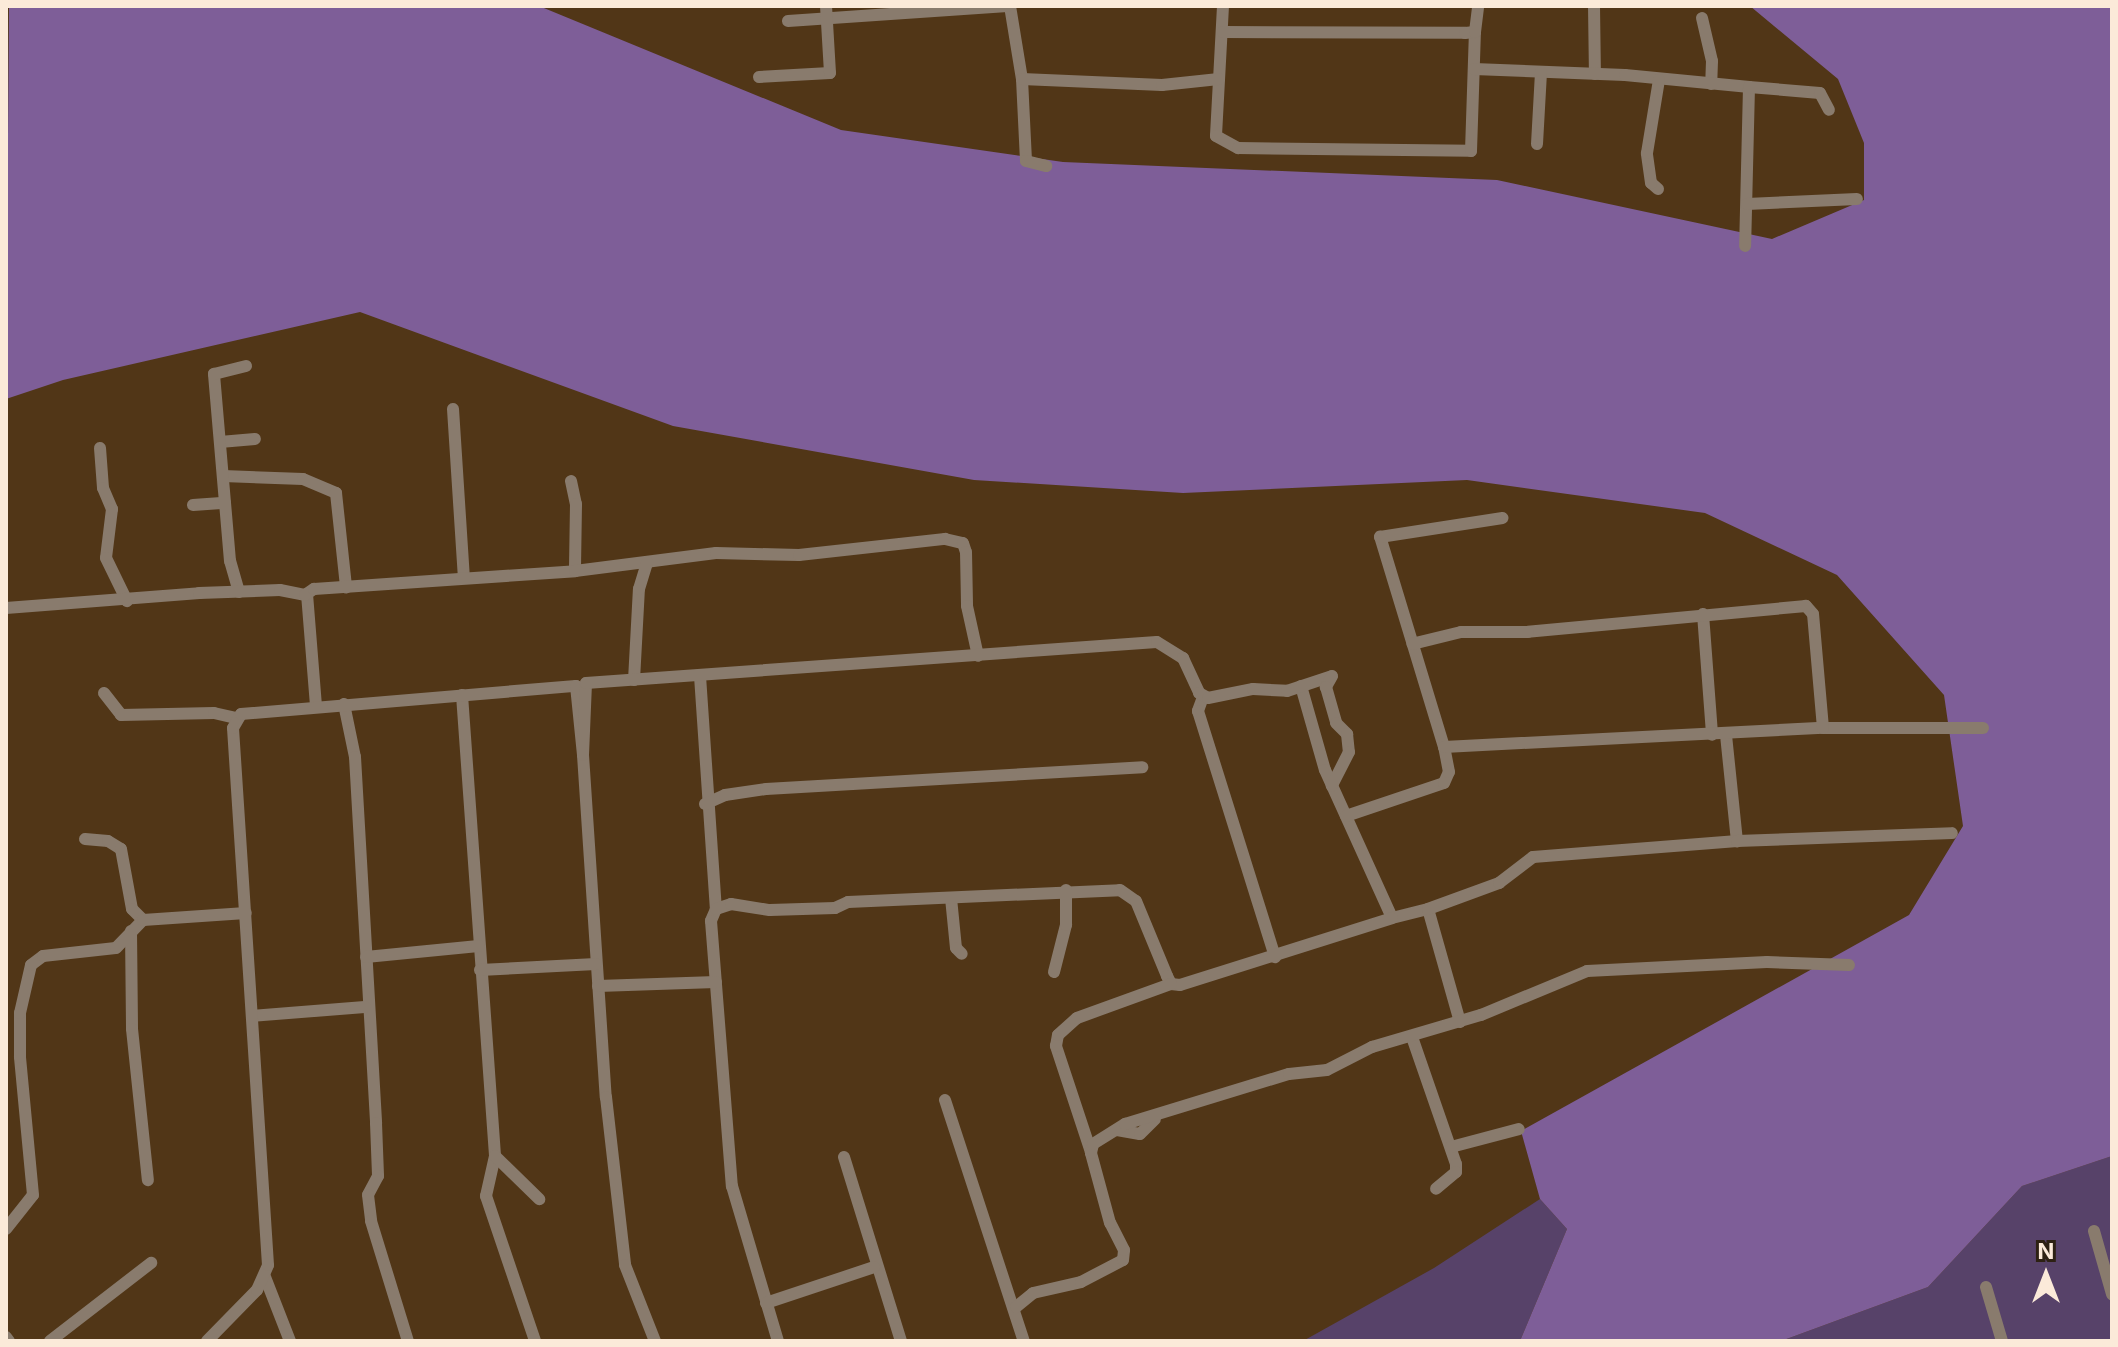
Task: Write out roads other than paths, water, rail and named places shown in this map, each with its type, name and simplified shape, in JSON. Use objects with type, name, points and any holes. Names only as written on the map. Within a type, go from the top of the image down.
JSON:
[{"type":"street","points":[[788,21],[828,12],[1008,6],[1022,79],[1026,161],[1046,166]]},
{"type":"street","points":[[1223,6],[1216,136],[1222,144],[1282,151],[1460,154],[1474,144],[1478,6]]},
{"type":"street","points":[[1594,6],[1595,74]]},
{"type":"street","points":[[759,77],[830,73],[828,12]]},
{"type":"street","points":[[1702,18],[1712,61],[1711,84]]},
{"type":"street","points":[[1223,32],[1475,32]]},
{"type":"street","points":[[1474,69],[1595,74],[1820,93],[1829,110]]},
{"type":"street","points":[[1537,144],[1541,72]]},
{"type":"street","points":[[1022,79],[1162,85],[1219,79]]},
{"type":"street","points":[[1658,189],[1651,183],[1647,153],[1659,80]]},
{"type":"street","points":[[1745,246],[1749,87]]},
{"type":"street","points":[[1747,204],[1857,199]]},
{"type":"street","points":[[239,592],[225,503],[214,374],[246,366]]},
{"type":"street","points":[[453,409],[464,578]]},
{"type":"street","points":[[220,442],[255,439]]},
{"type":"street","points":[[100,448],[103,488],[112,509],[106,558],[127,601]]},
{"type":"street","points":[[223,476],[295,477],[332,489],[339,500],[346,587]]},
{"type":"street","points":[[571,481],[576,504],[575,571]]},
{"type":"street","points":[[193,505],[225,503]]},
{"type":"street","points":[[1346,816],[1444,783],[1449,772],[1380,537],[1503,518]]},
{"type":"street","points":[[6,608],[239,592],[307,594],[346,587],[956,540],[966,552],[967,606],[978,656]]},
{"type":"street","points":[[634,680],[639,589],[647,562]]},
{"type":"street","points":[[307,594],[316,706]]},
{"type":"street","points":[[1412,644],[1461,632],[1528,632],[1703,614],[1811,608],[1823,728]]},
{"type":"street","points":[[1703,614],[1712,735]]},
{"type":"street","points":[[583,755],[586,683],[1157,642],[1183,658],[1203,697],[1198,711],[1275,957]]},
{"type":"street","points":[[700,676],[705,804],[716,909],[711,921],[732,1186],[778,1341]]},
{"type":"street","points":[[1203,697],[1253,689],[1287,691],[1332,676],[1326,687],[1349,752],[1332,786]]},
{"type":"street","points":[[1303,685],[1302,705],[1332,786],[1392,918]]},
{"type":"street","points":[[104,693],[121,715],[214,713],[236,718],[249,711],[576,686],[596,964],[625,1265],[655,1341]]},
{"type":"street","points":[[1287,691],[1302,705]]},
{"type":"street","points":[[462,695],[495,1156],[486,1196],[535,1341]]},
{"type":"street","points":[[344,704],[355,757],[366,957],[365,1007],[378,1176],[368,1195],[371,1221],[408,1341]]},
{"type":"street","points":[[236,718],[265,1277],[290,1341]]},
{"type":"street","points":[[1444,747],[1823,728],[1983,728]]},
{"type":"street","points":[[1726,735],[1737,841]]},
{"type":"street","points":[[705,804],[725,795],[766,789],[1142,767]]},
{"type":"street","points":[[1016,1307],[1033,1293],[1081,1282],[1125,1257],[1056,1046],[1058,1035],[1077,1018],[1171,984],[1275,957],[1428,909],[1499,883],[1543,854],[1737,841],[1952,833]]},
{"type":"street","points":[[85,839],[108,841],[121,849],[132,909],[143,920]]},
{"type":"street","points":[[716,909],[731,904],[770,910],[835,908],[848,902],[1066,890],[1131,895],[1171,984]]},
{"type":"street","points":[[1054,972],[1066,925],[1066,890]]},
{"type":"street","points":[[951,898],[956,948],[962,954]]},
{"type":"street","points":[[1428,909],[1460,1022]]},
{"type":"street","points":[[6,1229],[33,1195],[20,1043],[20,1013],[31,965],[43,956],[116,948],[143,920],[246,913]]},
{"type":"street","points":[[131,931],[132,1029],[148,1180]]},
{"type":"street","points":[[366,957],[478,946]]},
{"type":"street","points":[[1091,1153],[1093,1144],[1133,1121],[1155,1119],[1289,1074],[1327,1070],[1372,1047],[1460,1022],[1600,969],[1767,962],[1849,965]]},
{"type":"street","points":[[480,970],[596,964]]},
{"type":"street","points":[[598,986],[716,982]]},
{"type":"street","points":[[252,1016],[365,1007]]},
{"type":"street","points":[[1412,1037],[1451,1147],[1456,1172],[1436,1189]]},
{"type":"street","points":[[945,1100],[968,1183],[990,1228],[1024,1341]]},
{"type":"street","points":[[1451,1147],[1519,1129]]},
{"type":"street","points":[[495,1156],[539,1199]]},
{"type":"street","points":[[844,1157],[874,1267],[892,1301],[901,1341]]},
{"type":"street","points":[[2094,1231],[2112,1294]]},
{"type":"street","points":[[50,1341],[151,1263]]},
{"type":"street","points":[[766,1303],[874,1267]]},
{"type":"street","points":[[207,1341],[265,1277]]},
{"type":"street","points":[[1986,1287],[2002,1341]]}]
